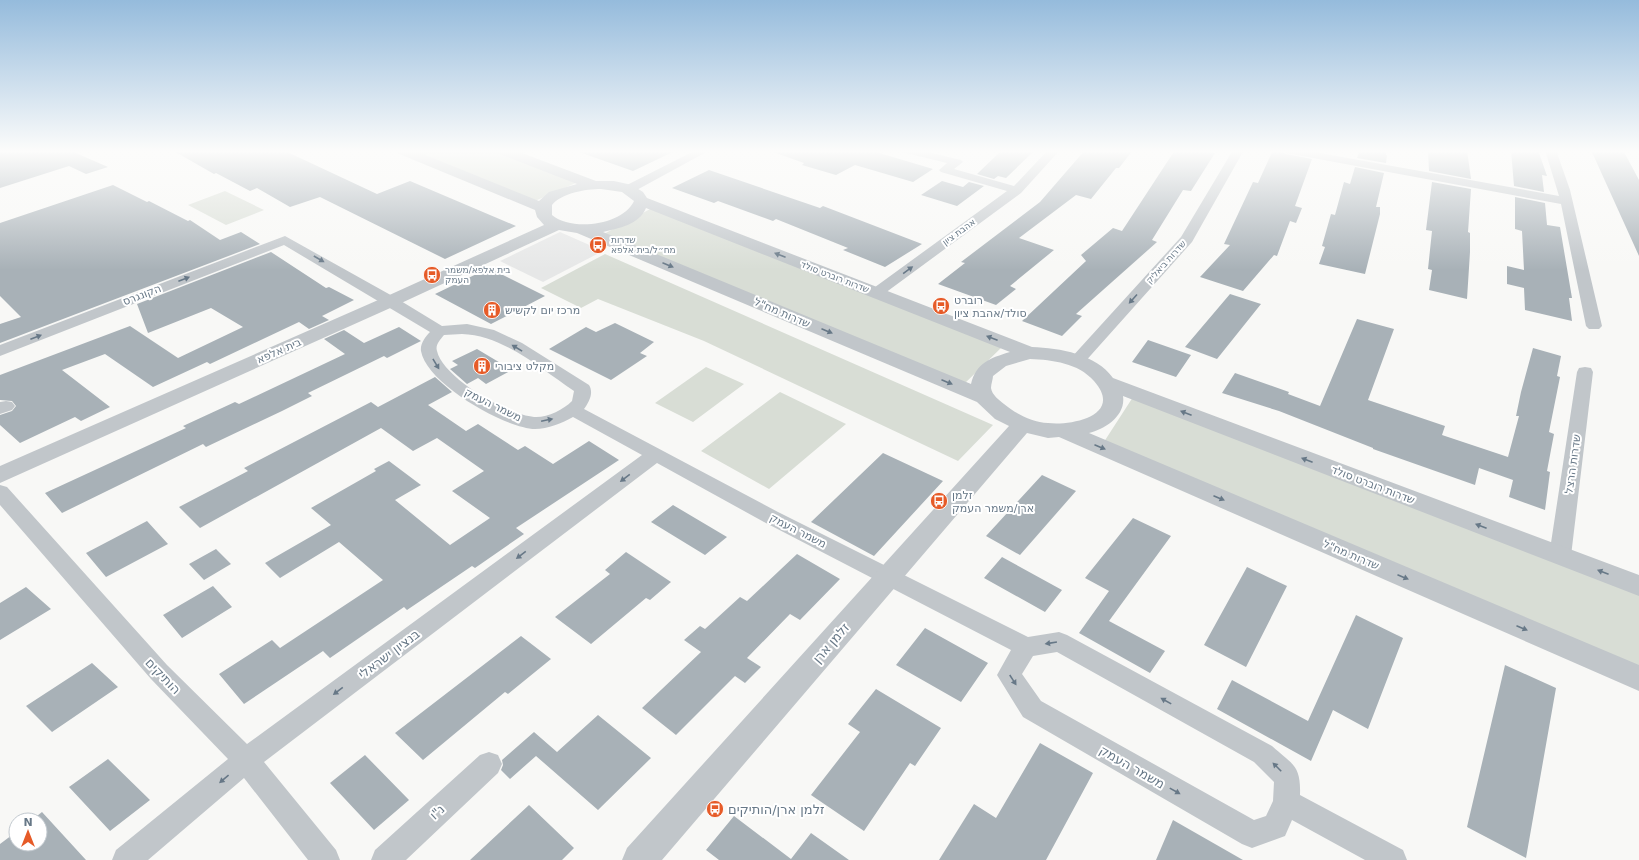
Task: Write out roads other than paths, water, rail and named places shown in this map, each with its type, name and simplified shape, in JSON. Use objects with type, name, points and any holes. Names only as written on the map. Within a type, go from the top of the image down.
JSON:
[{"type":"street","points":[[500,190],[543,208]]},
{"type":"street","points":[[570,190],[555,195],[547,201],[543,208],[543,214],[547,220],[556,225],[580,228],[596,228],[625,220],[638,211],[642,201],[638,194],[631,190]]},
{"type":"street","name":"אהבת ציון","points":[[876,293],[1017,190]]},
{"type":"street","name":"שדרות ביאליק","points":[[1077,361],[1187,238],[1215,190]]},
{"type":"street","points":[[1506,190],[1565,201]]},
{"type":"street","points":[[1564,190],[1565,201],[1581,264],[1594,326]]},
{"type":"street","name":"שדרות רוברט סולד","points":[[642,201],[1029,353]]},
{"type":"street","name":"בית אלפא","points":[[0,475],[391,301],[556,225]]},
{"type":"street","name":"שדרות מח\"ל","points":[[580,228],[984,397]]},
{"type":"street","name":"הקונגרס","points":[[0,351],[285,240],[391,301]]},
{"type":"street","points":[[391,301],[439,331],[459,328],[478,330],[511,344],[583,389],[581,401],[573,410]]},
{"type":"street","name":"משמר העמק","points":[[439,331],[430,341],[429,352],[441,372],[468,395],[518,419],[536,423],[556,418],[573,410],[657,454],[771,517],[1026,648],[1058,642],[1264,754],[1287,777],[1286,802],[1275,826],[1252,834],[1032,710],[1009,675],[1026,648]]},
{"type":"street","points":[[1029,353],[1061,356],[1077,361],[1094,371],[1107,383],[1113,396],[1111,409],[1101,420],[1085,428],[1064,431],[1043,430],[1022,425],[992,408],[984,397],[980,384],[984,372],[994,362],[1010,356],[1029,353]]},
{"type":"street","name":"שדרות הרצל","points":[[1560,556],[1585,372]]},
{"type":"street","name":"שדרות רוברט סולד","points":[[1107,383],[1639,586]]},
{"type":"street","name":"זלמן ארן","points":[[639,860],[1022,425]]},
{"type":"street","name":"שדרות מח\"ל","points":[[1064,431],[1639,678]]},
{"type":"street","name":"בנציון ישראלי","points":[[126,860],[246,760],[657,454]]},
{"type":"street","name":"הותיקים","points":[[0,492],[159,672],[246,760],[326,860]]},
{"type":"street","name":"נ\"ו","points":[[385,860],[489,764]]},
{"type":"street","points":[[1286,802],[1393,860]]},
{"type":"place","name":"שדרות מח״ל/בית אלפא","points":[[598,245]]},
{"type":"place","name":"בית אלפא/משמר העמק","points":[[432,275]]},
{"type":"place","name":"רוברט סולד/אהבת ציון","points":[[941,306]]},
{"type":"place","name":"מרכז יום לקשיש","points":[[492,310]]},
{"type":"place","name":"מקלט ציבורי","points":[[482,366]]},
{"type":"place","name":"זלמן ארן/משמר העמק","points":[[939,501]]},
{"type":"place","name":"זלמן ארן/הותיקים","points":[[715,809]]}]
